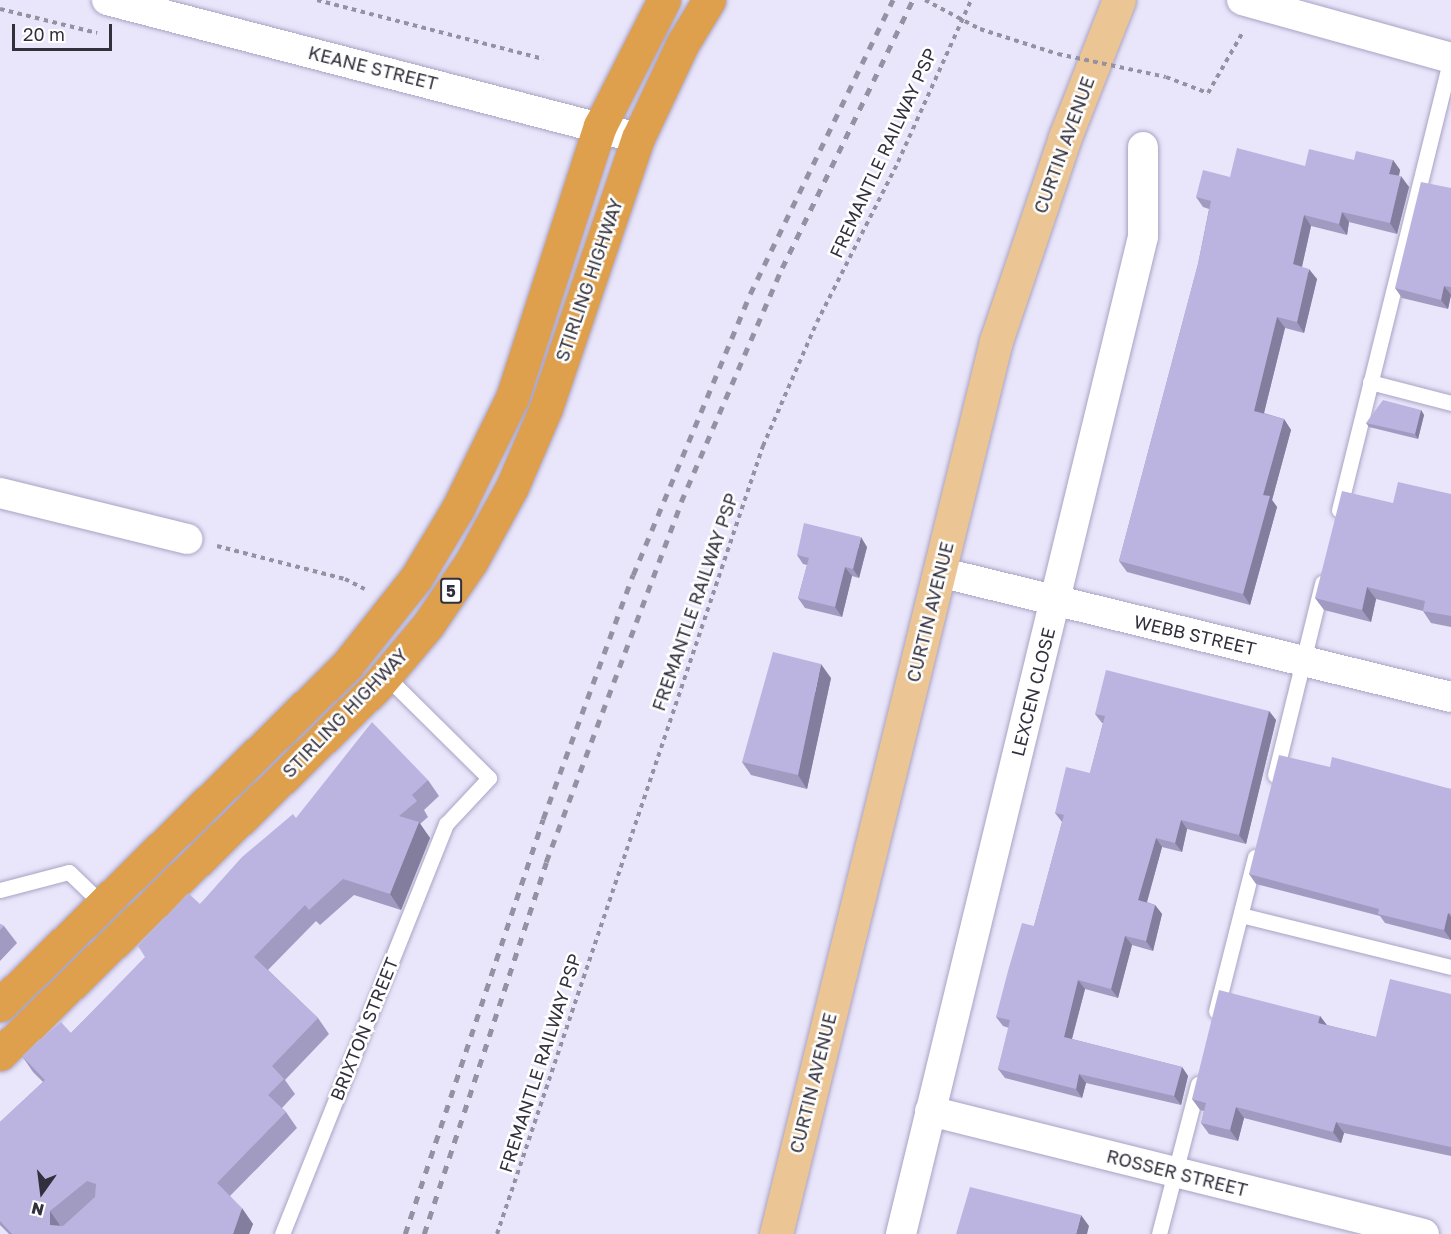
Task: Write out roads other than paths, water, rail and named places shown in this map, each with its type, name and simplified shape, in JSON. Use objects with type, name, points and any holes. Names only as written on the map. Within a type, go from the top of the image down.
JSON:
[{"type":"highway","name":"STIRLING HIGHWAY","points":[[0,1005],[347,665],[416,578],[458,508],[512,398],[600,126],[664,0]]},
{"type":"highway","name":"STIRLING HIGHWAY","points":[[0,1054],[386,675],[429,625],[471,562],[512,488],[546,408],[638,138],[683,43],[709,0]]},
{"type":"main road","name":"CURTIN AVENUE","points":[[776,1234],[996,341],[1065,137],[1119,0]]},
{"type":"street","name":"KEANE STREET","points":[[107,0],[600,126],[638,138]]},
{"type":"street","points":[[1245,12],[1451,58]]},
{"type":"street","name":"LEXCEN CLOSE","points":[[901,1234],[1143,237],[1143,147]]},
{"type":"street","points":[[0,493],[187,539]]},
{"type":"street","name":"WEBB STREET","points":[[939,572],[1451,697]]},
{"type":"street","name":"ROSSER STREET","points":[[930,1111],[1424,1234]]},
{"type":"lane","points":[[1336,521],[1451,58]]},
{"type":"lane","points":[[1370,382],[1451,402]]},
{"type":"lane","points":[[1272,787],[1325,567]]},
{"type":"lane","name":"BRIXTON STREET","points":[[282,1234],[446,824],[489,778],[386,675]]},
{"type":"lane","points":[[1212,1027],[1258,845]]},
{"type":"lane","points":[[0,890],[69,872],[103,905]]},
{"type":"lane","points":[[1241,915],[1451,967]]},
{"type":"lane","points":[[1159,1234],[1201,1072]]},
{"type":"railway","points":[[405,1234],[543,819],[633,575],[750,294],[893,0]]},
{"type":"railway","points":[[424,1234],[546,862],[681,502],[782,268],[913,0]]}]
